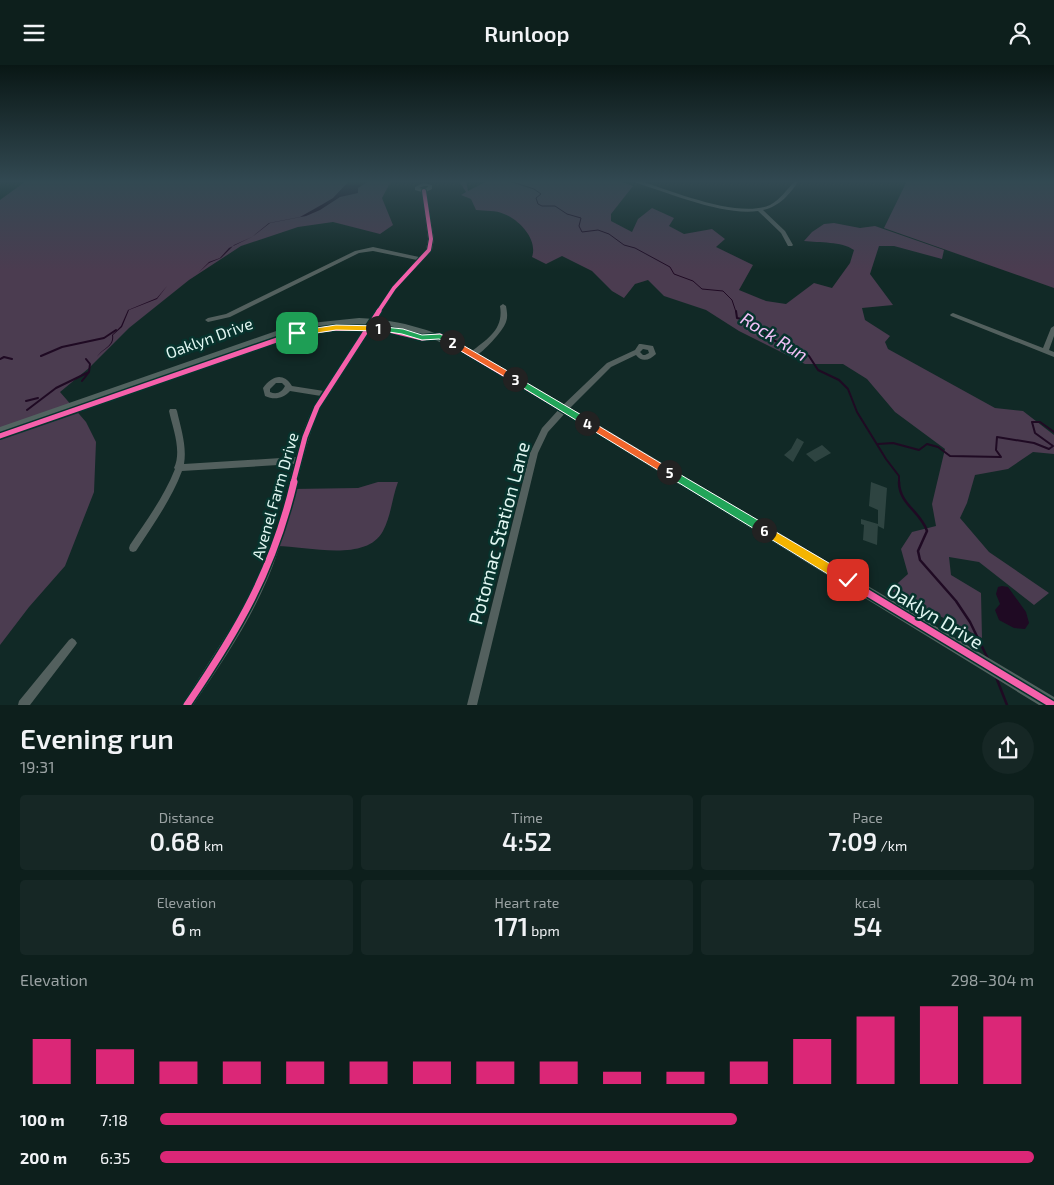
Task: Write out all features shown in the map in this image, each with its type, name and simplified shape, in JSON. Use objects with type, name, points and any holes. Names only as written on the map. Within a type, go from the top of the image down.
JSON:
[{"type":"street","name":"Avenel Farm Drive","points":[[187,705],[217,661],[256,593],[281,531],[298,459],[309,424],[325,394],[394,288],[429,250],[431,239],[427,211]]},
{"type":"street","points":[[761,211],[783,232],[790,245]]},
{"type":"street","points":[[208,321],[228,316],[357,252],[372,249],[421,259]]},
{"type":"street","points":[[473,354],[491,339],[502,325],[506,315],[503,306]]},
{"type":"street","points":[[953,315],[1054,355]]},
{"type":"street","name":"Oaklyn Drive","points":[[0,431],[285,331],[326,323],[372,321],[397,323],[421,329],[438,335],[473,354],[1053,705]]},
{"type":"street","points":[[1045,351],[1054,329]]},
{"type":"street","name":"Potomac Station Lane","points":[[472,705],[534,453],[545,430],[564,409],[609,365],[637,352]]},
{"type":"street","points":[[289,388],[325,394]]},
{"type":"street","points":[[133,548],[161,505],[176,477],[180,458],[180,443],[173,411]]},
{"type":"street","points":[[178,468],[298,459]]},
{"type":"street","points":[[23,705],[72,643]]},
{"type":"shaded area","points":[[0,211],[387,211],[393,225],[380,234],[333,222],[298,227],[241,246],[189,280],[129,328],[89,368],[60,392],[86,422],[96,442],[94,492],[65,566],[29,607],[0,645]]},
{"type":"shaded area","points":[[311,211],[318,211],[306,216],[270,223],[252,237],[269,223],[300,217]]},
{"type":"shaded area","points":[[492,211],[613,211],[611,214],[611,221],[632,232],[638,219],[648,211],[658,211],[674,218],[669,226],[684,234],[712,229],[725,239],[716,247],[753,265],[739,290],[766,301],[786,304],[814,283],[832,288],[850,263],[854,250],[849,247],[804,241],[812,232],[824,224],[834,223],[860,228],[875,226],[944,250],[942,259],[894,246],[879,246],[870,274],[893,305],[862,308],[865,320],[890,336],[885,342],[888,349],[995,408],[1023,411],[1054,435],[1054,454],[1033,452],[1008,469],[975,475],[967,503],[960,518],[989,552],[1049,593],[1034,605],[979,562],[949,557],[951,575],[981,593],[982,638],[890,590],[908,574],[901,549],[912,532],[936,526],[932,504],[945,449],[895,412],[867,379],[843,364],[805,364],[739,331],[706,310],[664,296],[648,280],[635,284],[624,298],[612,291],[592,271],[562,256],[546,264],[532,257],[532,244],[526,231],[510,217]]},
{"type":"shaded area","points":[[892,211],[1054,211],[1054,288],[884,228]]},
{"type":"shaded area","points":[[233,246],[221,258],[209,263],[198,273],[209,262],[220,258]]},
{"type":"shaded area","points":[[167,286],[157,299],[129,310],[122,327],[113,335],[113,339],[110,345],[99,354],[111,342],[112,335],[121,326],[128,310],[157,298]]},
{"type":"shaded area","points":[[378,482],[398,482],[386,525],[375,541],[363,547],[334,551],[277,546],[293,489],[358,488]]},
{"type":"shaded area","points":[[998,587],[1008,587],[1026,612],[1029,623],[1025,629],[1014,628],[999,620],[995,610],[1000,604],[996,594]]},
{"type":"building","points":[[797,438],[804,442],[793,462],[784,455],[791,449]]},
{"type":"building","points":[[822,445],[831,453],[815,462],[806,454]]},
{"type":"building","points":[[871,482],[887,488],[884,529],[878,526],[878,510],[869,506]]},
{"type":"building","points":[[861,519],[878,524],[877,545],[863,540],[864,525],[861,524]]},
{"type":"waterway","name":"Rock Run","points":[[562,211],[581,218],[579,226],[582,232],[598,230],[609,234],[624,245],[635,248],[670,267],[674,274],[693,281],[702,289],[723,291],[732,300],[736,312]]},
{"type":"waterway","name":"Rock Run","points":[[736,311],[737,318],[750,321],[775,341],[800,350],[809,356],[818,370],[839,380],[848,389],[857,412],[886,459],[899,476],[899,482]]},
{"type":"waterway","points":[[41,356],[62,347],[104,338],[116,330]]},
{"type":"waterway","points":[[0,359],[4,357],[12,359]]},
{"type":"waterway","points":[[86,359],[90,364],[89,372]]},
{"type":"waterway","points":[[27,410],[56,388],[89,372]]},
{"type":"waterway","points":[[82,381],[89,372]]},
{"type":"waterway","points":[[26,401],[38,398]]},
{"type":"waterway","points":[[878,444],[893,443],[919,450],[927,444],[938,447],[950,456],[1001,457],[996,450],[997,437],[1034,443],[1049,449],[1053,446],[1035,433],[1032,422],[1040,422],[1054,432]]},
{"type":"waterway","name":"Rock Run","points":[[899,482],[900,490],[906,502],[920,518],[927,531],[918,551],[920,560],[956,601],[970,622],[988,659]]},
{"type":"waterway","name":"Rock Run","points":[[996,677],[1007,705]]},
{"type":"cycle path","points":[[187,705],[228,643],[264,577],[286,516],[305,437],[317,407],[394,288],[429,250],[431,239],[427,211]]},
{"type":"cycle path","points":[[0,436],[297,333],[336,328],[385,329],[422,338],[440,336],[473,354],[1053,705]]},
{"type":"route","points":[[297,333],[311,330],[364,327],[403,332],[422,338],[440,336],[848,580]]}]
